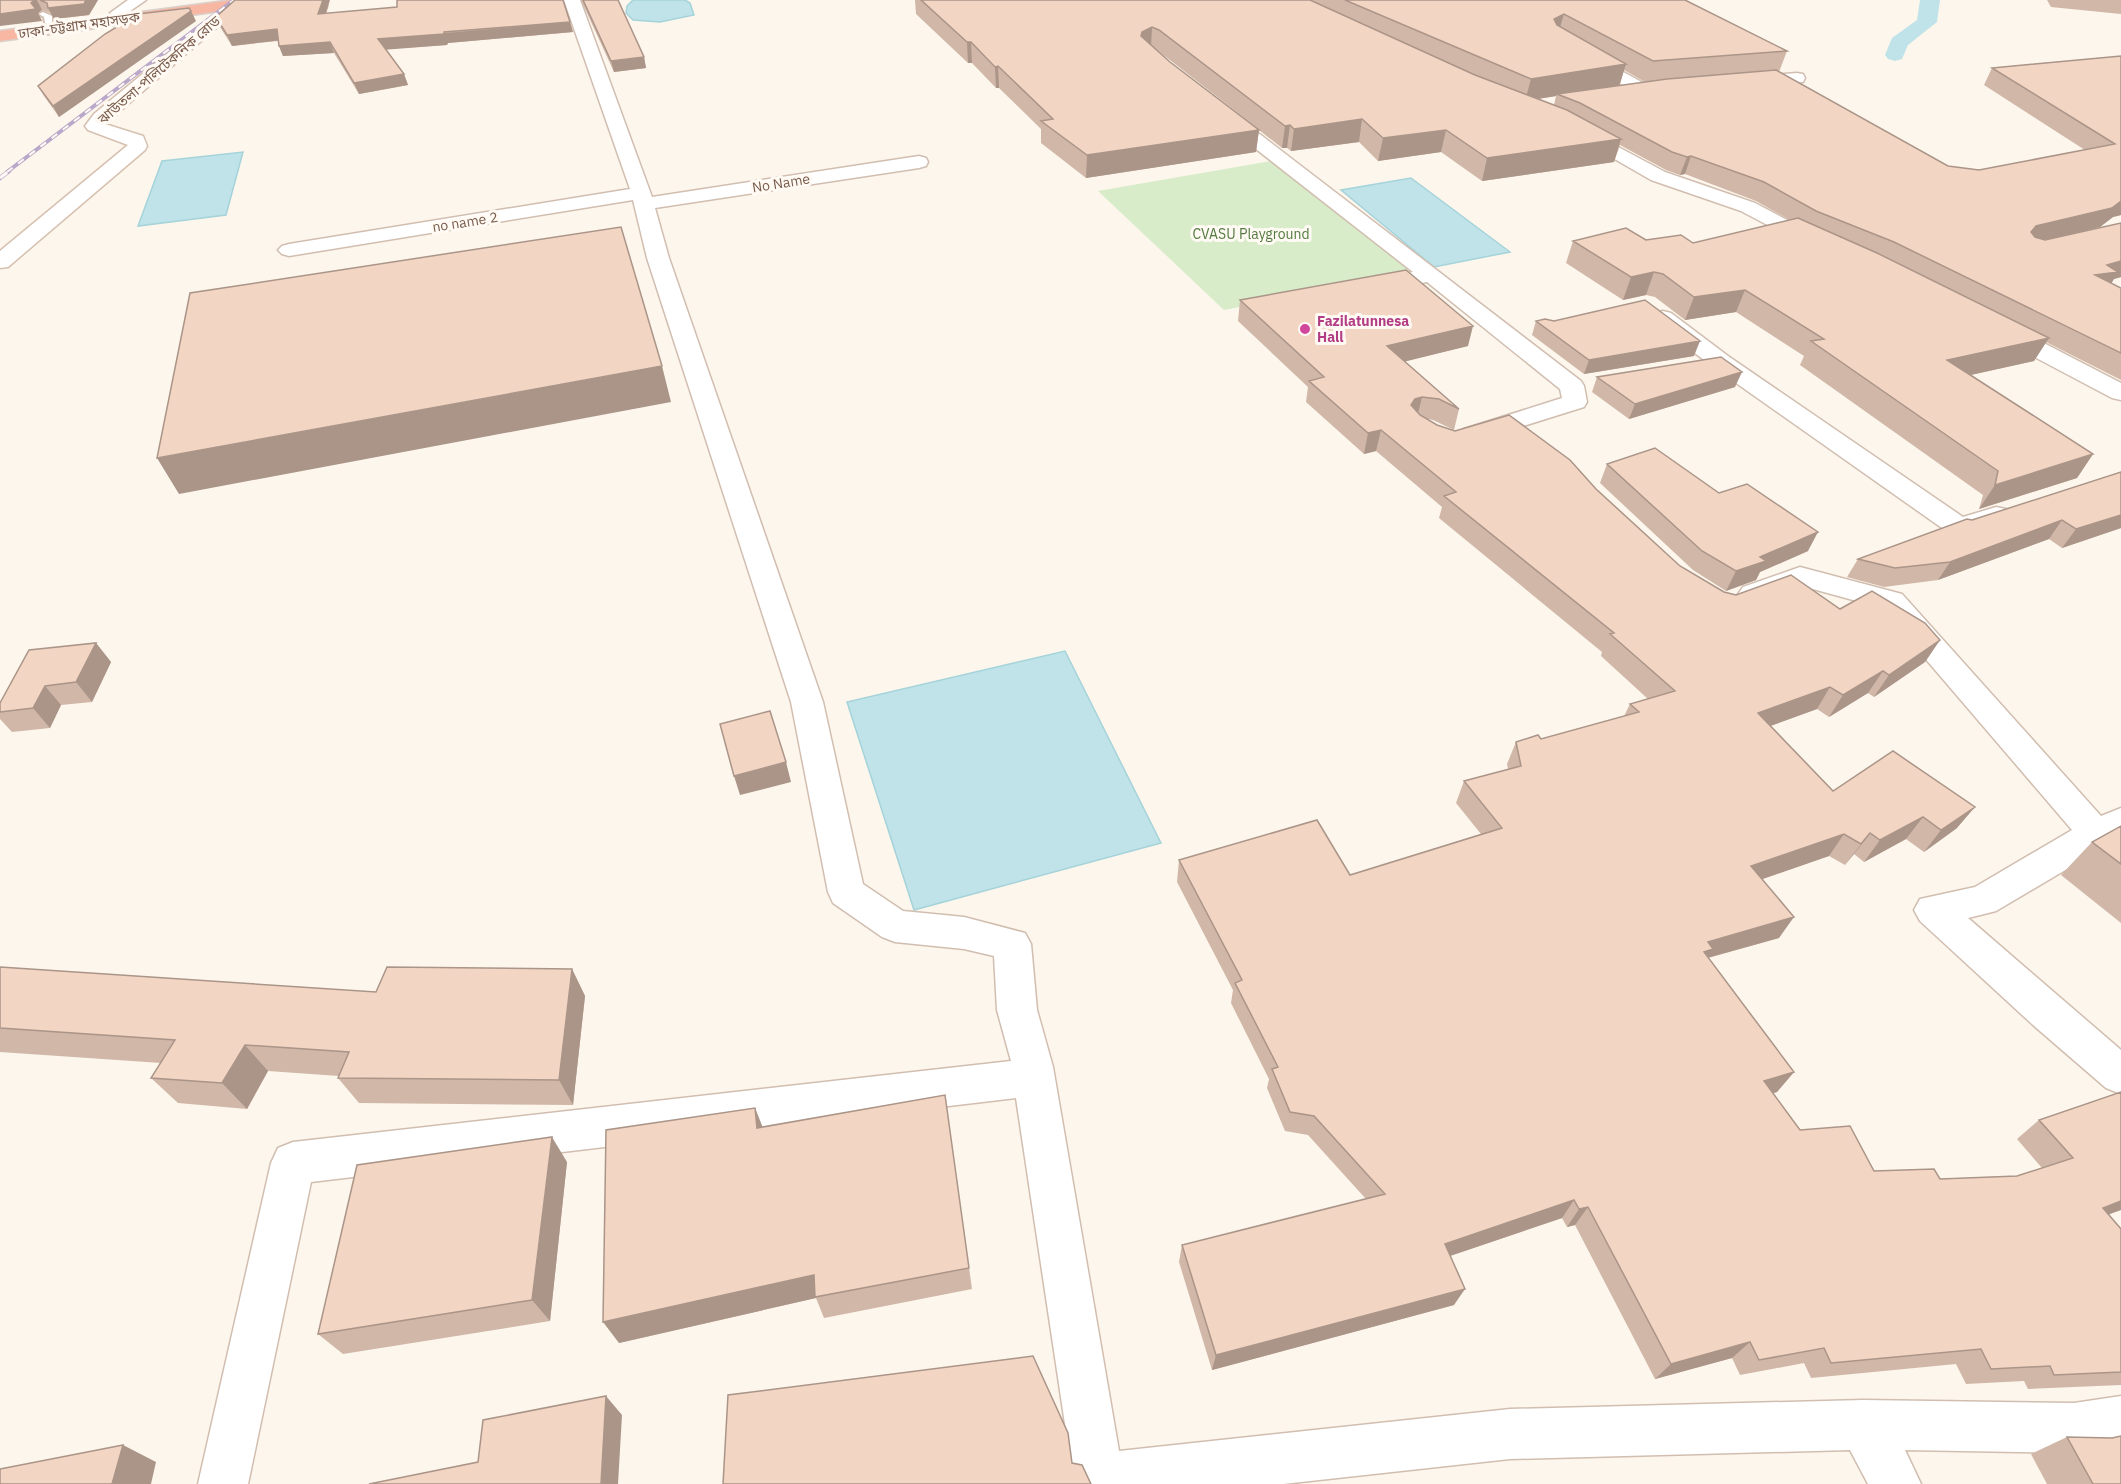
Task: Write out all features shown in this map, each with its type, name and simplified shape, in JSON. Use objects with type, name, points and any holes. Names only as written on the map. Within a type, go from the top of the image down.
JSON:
[{"type":"highway","name":"ঢাকা-চট্টগ্রাম মহাসড়ক","points":[[0,30],[46,19],[265,0]]},
{"type":"highway","name":"ঢাকা-চট্টগ্রাম মহাসড়ক","points":[[0,36],[228,2]]},
{"type":"street","points":[[118,13],[138,0]]},
{"type":"street","points":[[572,0],[642,199],[658,258],[807,702],[846,892],[895,926],[964,933],[1012,944],[1017,1010],[1033,1067],[1099,1482],[1510,1434],[1863,1425],[2074,1428],[2121,1421]]},
{"type":"street","name":"ঝাউতলা-পলিটেকনিক রোড","points":[[0,262],[138,146],[136,140],[94,126],[228,2]]},
{"type":"street","points":[[1569,47],[1646,89],[1609,94]]},
{"type":"street","points":[[1734,83],[1797,78]]},
{"type":"street","points":[[1204,100],[1431,275],[1584,384],[1575,402],[1449,442]]},
{"type":"street","points":[[1558,121],[1658,176],[1748,207],[1800,236],[1832,249]]},
{"type":"street","name":"No Name","points":[[642,199],[919,162]]},
{"type":"street","name":"no name 2","points":[[289,250],[642,199]]},
{"type":"street","points":[[1351,290],[1431,275]]},
{"type":"street","points":[[1646,304],[1720,361],[1959,527],[2024,506]]},
{"type":"street","points":[[1984,322],[2121,393]]},
{"type":"street","points":[[1686,366],[1720,361]]},
{"type":"street","points":[[1510,422],[1537,442]]},
{"type":"street","points":[[1724,605],[1800,576],[1892,601],[2109,827],[1983,900],[1933,910],[2047,1013],[2121,1075]]},
{"type":"street","points":[[223,1484],[294,1163],[1033,1077]]},
{"type":"street","points":[[1863,1425],[1896,1484]]},
{"type":"green space","name":"CVASU Playground","points":[[1271,161],[1415,272],[1224,310],[1098,191]]},
{"type":"water","points":[[633,0],[685,0],[690,3],[694,15],[660,22],[633,20],[626,13],[627,6]]},
{"type":"water","points":[[243,152],[226,215],[138,226],[162,161]]},
{"type":"water","points":[[1411,178],[1510,252],[1434,267],[1341,190]]},
{"type":"water","points":[[1065,651],[1161,843],[914,910],[847,702]]},
{"type":"building","points":[[0,0],[35,0],[31,3],[36,9],[0,14]]},
{"type":"building","points":[[40,0],[86,0],[84,4],[48,8],[47,3]]},
{"type":"building","points":[[235,0],[323,0],[318,14],[397,7],[397,0],[563,0],[570,22],[378,39],[404,74],[354,83],[330,42],[279,46],[277,29],[227,35],[216,17]]},
{"type":"building","points":[[583,0],[618,0],[644,57],[611,61]]},
{"type":"building","points":[[921,0],[1310,0],[1475,75],[1567,110],[1621,139],[1487,158],[1446,130],[1383,138],[1362,119],[1294,129],[1290,125],[1285,126],[1152,27],[1142,32],[1141,36],[1170,62],[1259,130],[1087,155],[1041,121],[1053,119],[998,66],[995,67],[971,42],[967,42]]},
{"type":"building","points":[[1345,0],[1685,0],[1787,51],[1653,61],[1564,14],[1554,19],[1557,25],[1626,64],[1531,79]]},
{"type":"building","points":[[189,8],[191,11],[53,106],[38,86],[105,34],[138,14]]},
{"type":"building","points":[[2121,56],[2121,201],[2112,208],[2036,226],[2031,232],[2035,237],[2045,240],[2121,223],[2121,261],[2107,265],[2118,272],[2095,275],[2121,288],[2121,353],[1894,242],[1816,211],[1764,182],[1691,156],[1687,157],[1672,152],[1580,103],[1557,94],[1667,79],[1776,70],[1948,166],[1979,170],[2115,144],[1992,68]]},
{"type":"building","points":[[1798,218],[1877,253],[2049,338],[1947,360],[2093,454],[1995,485],[1998,471],[1811,341],[1824,339],[1745,290],[1694,297],[1663,274],[1654,272],[1631,277],[1573,241],[1626,228],[1646,240],[1681,235],[1693,243]]},
{"type":"building","points":[[621,227],[662,366],[157,458],[190,293]]},
{"type":"building","points":[[1406,270],[1473,326],[1387,346],[1459,409],[1439,399],[1422,397],[1415,399],[1411,405],[1420,415],[1437,425],[1455,431],[1509,415],[1570,460],[1596,489],[1680,566],[1724,592],[1736,595],[1791,575],[1840,609],[1872,591],[1925,623],[1940,640],[1889,675],[1883,671],[1843,695],[1830,687],[1758,713],[1833,791],[1893,751],[1975,807],[1941,830],[1923,817],[1880,840],[1870,833],[1861,844],[1844,834],[1751,866],[1794,917],[1708,942],[1713,949],[1704,952],[1794,1072],[1764,1081],[1800,1130],[1850,1126],[1874,1171],[1934,1169],[1940,1179],[2017,1176],[2073,1158],[2039,1120],[2121,1092],[2121,1201],[2103,1208],[2121,1229],[2121,1372],[2054,1375],[2050,1366],[1991,1369],[1981,1349],[1831,1363],[1824,1348],[1759,1360],[1750,1342],[1671,1364],[1588,1207],[1579,1209],[1574,1200],[1445,1244],[1465,1289],[1216,1355],[1182,1245],[1385,1194],[1314,1116],[1290,1112],[1272,1069],[1278,1067],[1235,983],[1242,980],[1179,860],[1317,820],[1350,875],[1502,828],[1464,781],[1521,766],[1516,742],[1538,735],[1541,739],[1639,712],[1630,704],[1675,691],[1610,634],[1614,633],[1444,496],[1456,492],[1381,430],[1368,433],[1309,381],[1324,377],[1240,300]]},
{"type":"building","points":[[1645,300],[1700,341],[1589,360],[1536,321],[1545,319],[1554,321]]},
{"type":"building","points":[[1721,357],[1742,372],[1635,404],[1597,377]]},
{"type":"building","points":[[1655,448],[1719,493],[1747,484],[1818,532],[1760,557],[1766,561],[1736,571],[1702,551],[1607,464]]},
{"type":"building","points":[[2121,472],[2121,515],[2076,529],[2062,520],[1950,562],[1895,568],[1858,559],[1967,519],[1972,520]]},
{"type":"building","points":[[96,643],[76,682],[45,686],[33,708],[0,712],[0,703],[29,650]]},
{"type":"building","points":[[770,711],[786,762],[734,776],[720,724]]},
{"type":"building","points":[[2121,826],[2121,864],[2092,842]]},
{"type":"building","points":[[0,967],[376,992],[387,967],[572,969],[559,1080],[338,1078],[349,1052],[245,1045],[222,1083],[151,1078],[175,1040],[0,1028]]},
{"type":"building","points":[[945,1095],[969,1268],[815,1297],[814,1275],[603,1322],[606,1130],[755,1108],[757,1128]]},
{"type":"building","points":[[552,1137],[532,1300],[318,1334],[357,1165]]},
{"type":"building","points":[[1033,1356],[1068,1433],[1072,1463],[1082,1465],[1091,1484],[723,1484],[728,1395]]},
{"type":"building","points":[[606,1396],[601,1484],[369,1484],[478,1462],[483,1420]]},
{"type":"building","points":[[2121,1436],[2121,1484],[2093,1484],[2067,1437],[2112,1438]]},
{"type":"building","points":[[123,1445],[112,1484],[0,1484],[0,1469]]},
{"type":"waterway","points":[[1895,55],[1899,42],[1927,22],[1930,0]]},
{"type":"railway","points":[[7,172],[234,0]]},
{"type":"railway","points":[[0,178],[9,171]]},
{"type":"place","name":"Fazilatunnesa Hall","points":[[1305,329]]}]
